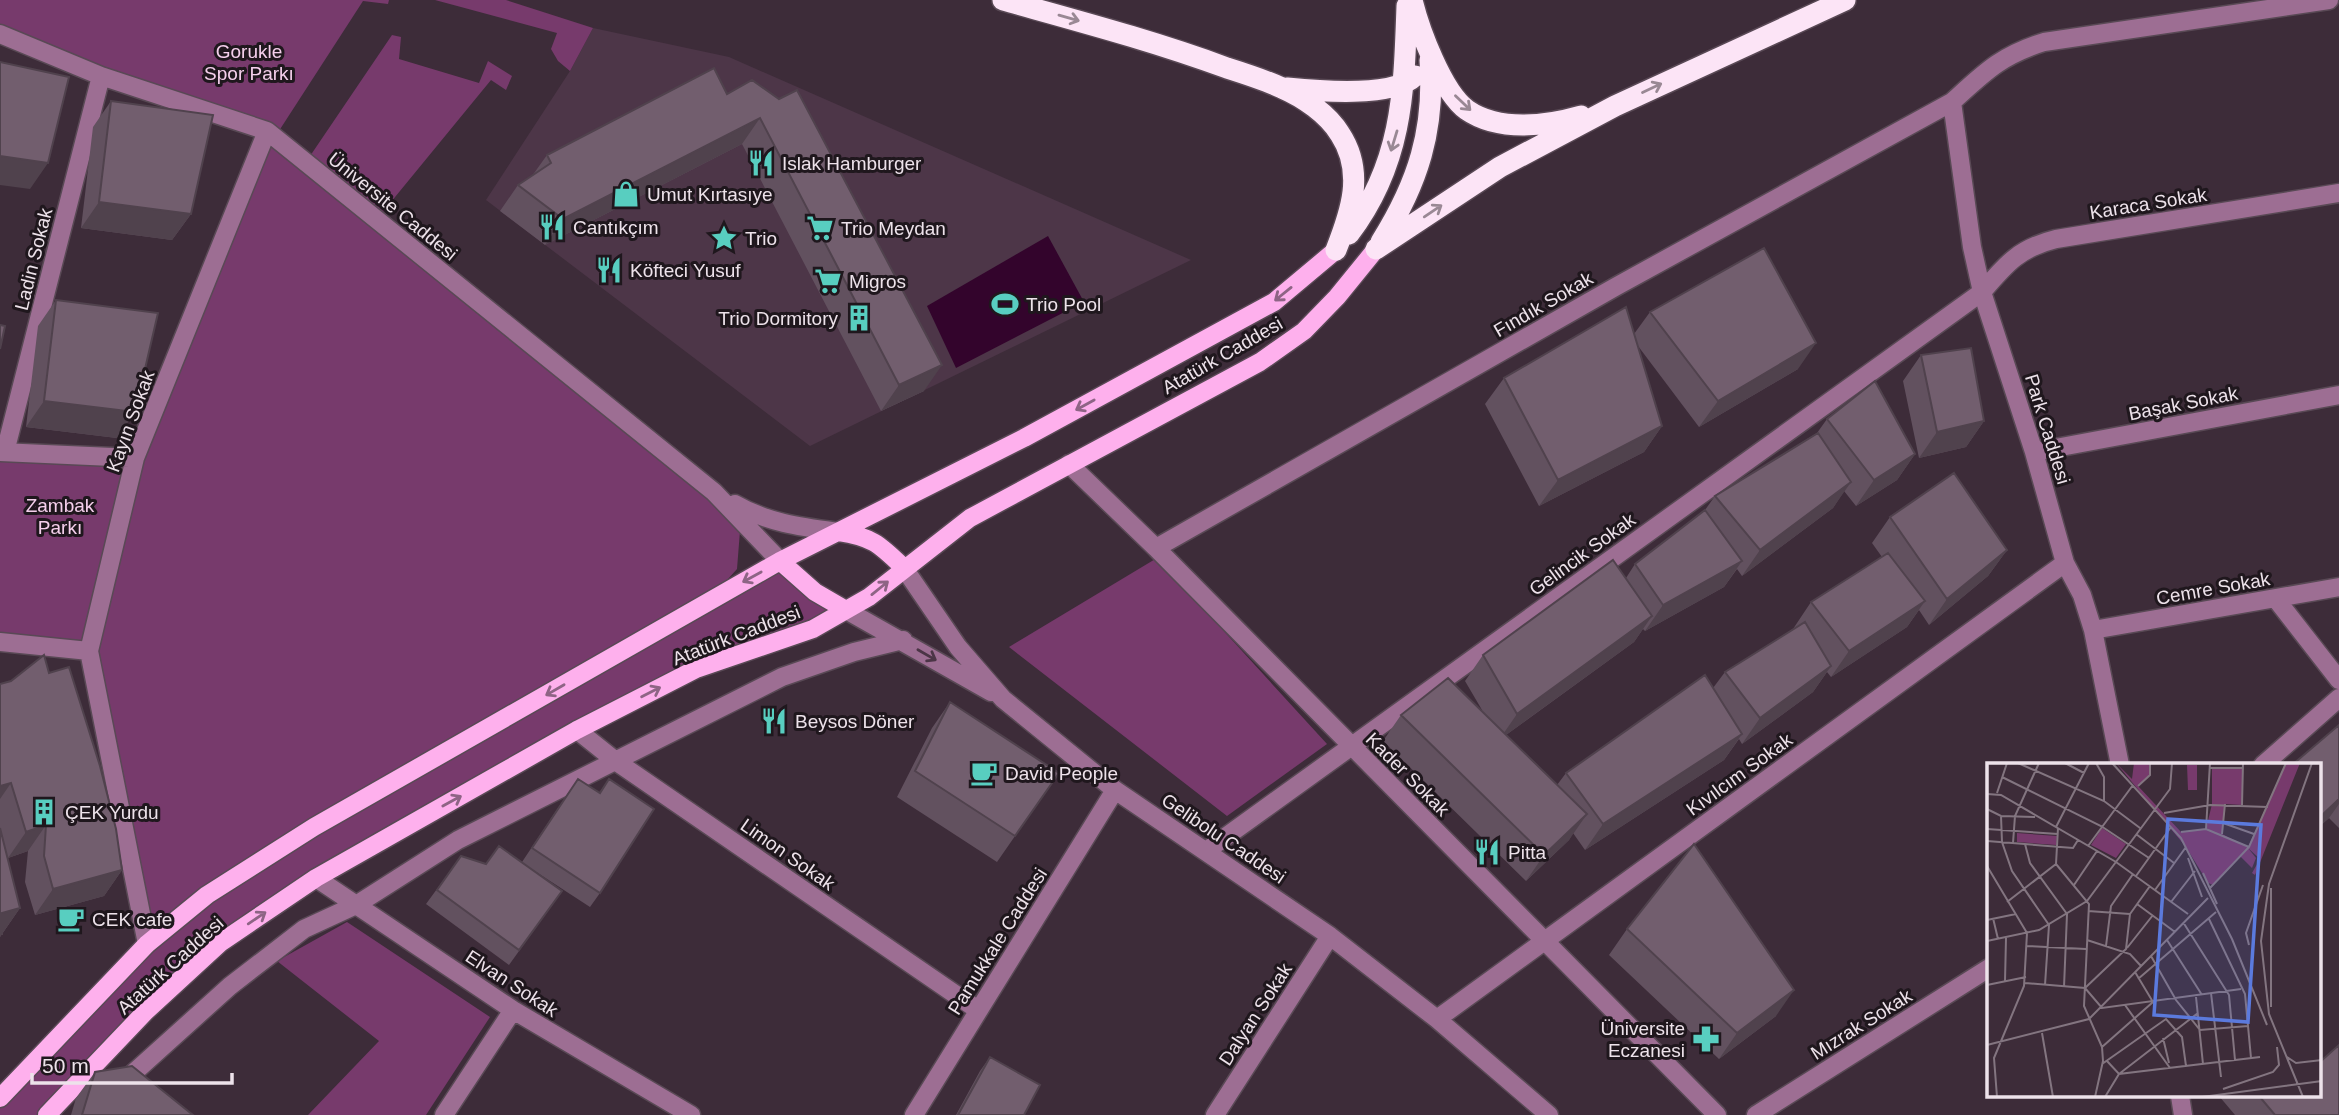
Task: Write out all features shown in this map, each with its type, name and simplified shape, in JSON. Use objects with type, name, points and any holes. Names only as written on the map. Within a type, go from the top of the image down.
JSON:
[{"type":"highway","points":[[1003,0],[1156,43],[1284,88],[1323,114],[1340,134],[1351,156],[1356,186],[1348,219],[1336,250]]},
{"type":"highway","points":[[1336,250],[1364,215],[1384,174],[1397,129],[1404,84],[1409,0]]},
{"type":"highway","points":[[1409,0],[1419,29],[1447,86],[1466,109],[1491,120],[1520,126],[1566,120],[1615,106]]},
{"type":"highway","points":[[1376,249],[1399,214],[1423,154],[1431,100],[1424,0]]},
{"type":"highway","points":[[1376,249],[1500,167],[1615,106],[1845,0]]},
{"type":"highway","points":[[1284,88],[1343,91],[1373,90],[1404,84],[1420,70],[1429,50]]},
{"type":"main road","name":"Atatürk Caddesi","points":[[47,1115],[146,1011],[220,943],[316,878],[577,730],[695,669],[813,629],[869,597],[970,518],[1260,362],[1304,331],[1337,298],[1376,249]]},
{"type":"main road","name":"Atatürk Caddesi","points":[[0,1098],[147,944],[208,895],[314,827],[780,561],[1024,438],[1274,302],[1336,250]]},
{"type":"main road","points":[[839,532],[862,536],[882,547],[905,568]]},
{"type":"main road","points":[[780,561],[815,592],[846,610]]},
{"type":"street","name":"Fındık Sokak","points":[[1156,548],[1617,286],[1952,102],[1993,64],[2019,50],[2044,42],[2329,0]]},
{"type":"street","name":"Üniversite Caddesi","points":[[0,34],[101,76],[267,131],[714,492]]},
{"type":"street","name":"Ladin Sokak","points":[[2,452],[101,76]]},
{"type":"street","name":"Park Caddesi","points":[[1952,102],[1972,247],[1982,292],[2034,452],[2065,564],[2082,595],[2093,631],[2120,763]]},
{"type":"street","name":"Kayın Sokak","points":[[147,944],[89,651],[135,458],[267,131]]},
{"type":"street","name":"Karaca Sokak","points":[[1982,292],[2007,262],[2036,244],[2339,193]]},
{"type":"street","name":"Gelincik Sokak","points":[[1206,851],[1982,292]]},
{"type":"street","name":"Başak Sokak","points":[[2034,452],[2339,395]]},
{"type":"street","points":[[2,452],[135,458]]},
{"type":"street","name":"Kader Sokak","points":[[1069,464],[1156,548],[1717,1115]]},
{"type":"street","points":[[714,492],[762,518],[787,525],[839,532]]},
{"type":"street","points":[[714,492],[780,561]]},
{"type":"street","name":"Kıvılcım Sokak","points":[[1437,1019],[2065,564]]},
{"type":"street","name":"Gelibolu Caddesi","points":[[905,568],[958,647],[1003,699],[1115,790],[1331,936],[1437,1019],[1549,1115]]},
{"type":"street","name":"Cemre Sokak","points":[[2093,631],[2339,587]]},
{"type":"street","points":[[2276,599],[2339,680]]},
{"type":"street","points":[[846,610],[1003,699]]},
{"type":"street","points":[[92,1069],[124,1089],[230,986],[304,929],[356,905],[458,841],[782,677],[854,652],[903,640]]},
{"type":"street","points":[[0,642],[89,651]]},
{"type":"street","points":[[2265,763],[2339,698]]},
{"type":"street","name":"Limon Sokak","points":[[577,730],[617,762],[978,1010]]},
{"type":"street","name":"Pamukkale Caddesi","points":[[914,1115],[1115,790]]},
{"type":"street","name":"Elvan Sokak","points":[[316,878],[513,1010],[691,1115]]},
{"type":"street","name":"Dalyan Sokak","points":[[1215,1115],[1331,936]]},
{"type":"street","name":"Mızrak Sokak","points":[[1756,1115],[1987,969]]},
{"type":"street","points":[[444,1115],[513,1010]]},
{"type":"shaded area","name":"Trio Meydan","points":[[593,28],[729,57],[1191,260],[810,446],[486,200],[570,71]]},
{"type":"shaded area","name":"Trio Pool","points":[[1048,236],[1084,302],[956,368],[927,306]]},
{"type":"green space","points":[[0,0],[389,0],[388,4],[363,1],[275,137],[306,162],[392,35],[401,37],[399,59],[479,83],[488,61],[512,76],[506,90],[491,80],[377,219],[741,518],[737,569],[709,600],[771,566],[827,599],[827,613],[813,629],[695,669],[220,943],[47,1115],[0,1115],[0,1098],[147,944],[89,651],[0,642],[0,452],[135,458],[260,146],[274,137],[0,34]]},
{"type":"green space","points":[[435,0],[506,0],[593,28],[570,71],[558,61],[551,49],[557,33]]},
{"type":"green space","points":[[1157,558],[1327,744],[1227,816],[1009,647]]},
{"type":"green space","points":[[347,922],[490,1017],[426,1115],[308,1115],[379,1041],[277,961]]},
{"type":"building","points":[[0,62],[69,77],[48,163],[0,156]]},
{"type":"building","points":[[714,68],[727,94],[752,80],[779,99],[797,90],[942,365],[899,385],[760,118],[563,219],[518,185],[551,163],[547,155]]},
{"type":"building","points":[[111,101],[213,115],[191,214],[99,202]]},
{"type":"building","points":[[1764,248],[1816,343],[1718,401],[1650,312]]},
{"type":"building","points":[[56,300],[158,313],[135,412],[44,401]]},
{"type":"building","points":[[1626,307],[1662,426],[1558,480],[1504,378]]},
{"type":"building","points":[[0,325],[5,326],[0,349]]},
{"type":"building","points":[[1971,348],[1984,421],[1937,432],[1921,355]]},
{"type":"building","points":[[1875,381],[1915,454],[1874,480],[1827,419]]},
{"type":"building","points":[[1818,433],[1851,482],[1760,550],[1715,496]]},
{"type":"building","points":[[1954,473],[2007,550],[1947,599],[1890,517]]},
{"type":"building","points":[[1705,510],[1742,561],[1663,605],[1635,564]]},
{"type":"building","points":[[1888,553],[1925,601],[1849,651],[1811,602]]},
{"type":"building","points":[[1613,560],[1652,616],[1517,714],[1483,655]]},
{"type":"building","points":[[1805,622],[1831,666],[1760,718],[1725,672]]},
{"type":"building","name":"ÇEK Yurdu","points":[[44,655],[49,673],[69,667],[100,766],[116,829],[122,870],[53,889],[44,856],[46,825],[26,832],[11,783],[0,786],[0,684],[11,681]]},
{"type":"building","points":[[1705,675],[1742,734],[1603,824],[1566,773]]},
{"type":"building","points":[[1448,678],[1587,814],[1544,855],[1401,715]]},
{"type":"building","points":[[950,702],[1059,773],[1015,836],[915,771]]},
{"type":"building","points":[[2339,725],[2339,799],[2322,815],[2322,763],[2294,763]]},
{"type":"building","points":[[578,779],[600,793],[609,779],[654,809],[600,893],[532,848]]},
{"type":"building","points":[[0,828],[20,908],[2,913],[2,934],[0,934]]},
{"type":"building","points":[[1694,844],[1794,990],[1737,1033],[1627,929]]},
{"type":"building","points":[[499,846],[562,891],[519,950],[437,890],[461,856],[486,864]]},
{"type":"building","points":[[2339,1045],[2339,1115],[2275,1115],[2261,1098],[2322,1098],[2322,1060]]},
{"type":"building","points":[[990,1057],[1040,1085],[1024,1115],[958,1115]]},
{"type":"building","points":[[132,1066],[193,1115],[82,1115],[95,1072]]},
{"type":"place","name":"Islak Hamburger","points":[[761,163]]},
{"type":"place","name":"Umut Kırtasıye","points":[[626,194]]},
{"type":"place","name":"Cantıkçım","points":[[552,227]]},
{"type":"place","name":"Trio Meydan","points":[[820,228]]},
{"type":"place","name":"Trio","points":[[724,238]]},
{"type":"place","name":"Köfteci Yusuf","points":[[609,270]]},
{"type":"place","name":"Migros","points":[[828,281]]},
{"type":"place","name":"Trio Pool","points":[[1005,304]]},
{"type":"place","name":"Trio Dormitory","points":[[859,318]]},
{"type":"place","name":"Beysos Döner","points":[[774,721]]},
{"type":"place","name":"David People","points":[[984,773]]},
{"type":"place","name":"ÇEK Yurdu","points":[[44,812]]},
{"type":"place","name":"Pitta","points":[[1487,852]]},
{"type":"place","name":"CEK cafe","points":[[71,919]]},
{"type":"place","name":"Üniversite Eczanesi","points":[[1706,1039]]},
{"type":"park label","name":"Gorukle Spor Parkı","points":[[249,62]]},
{"type":"park label","name":"Zambak Parkı","points":[[60,516]]}]
